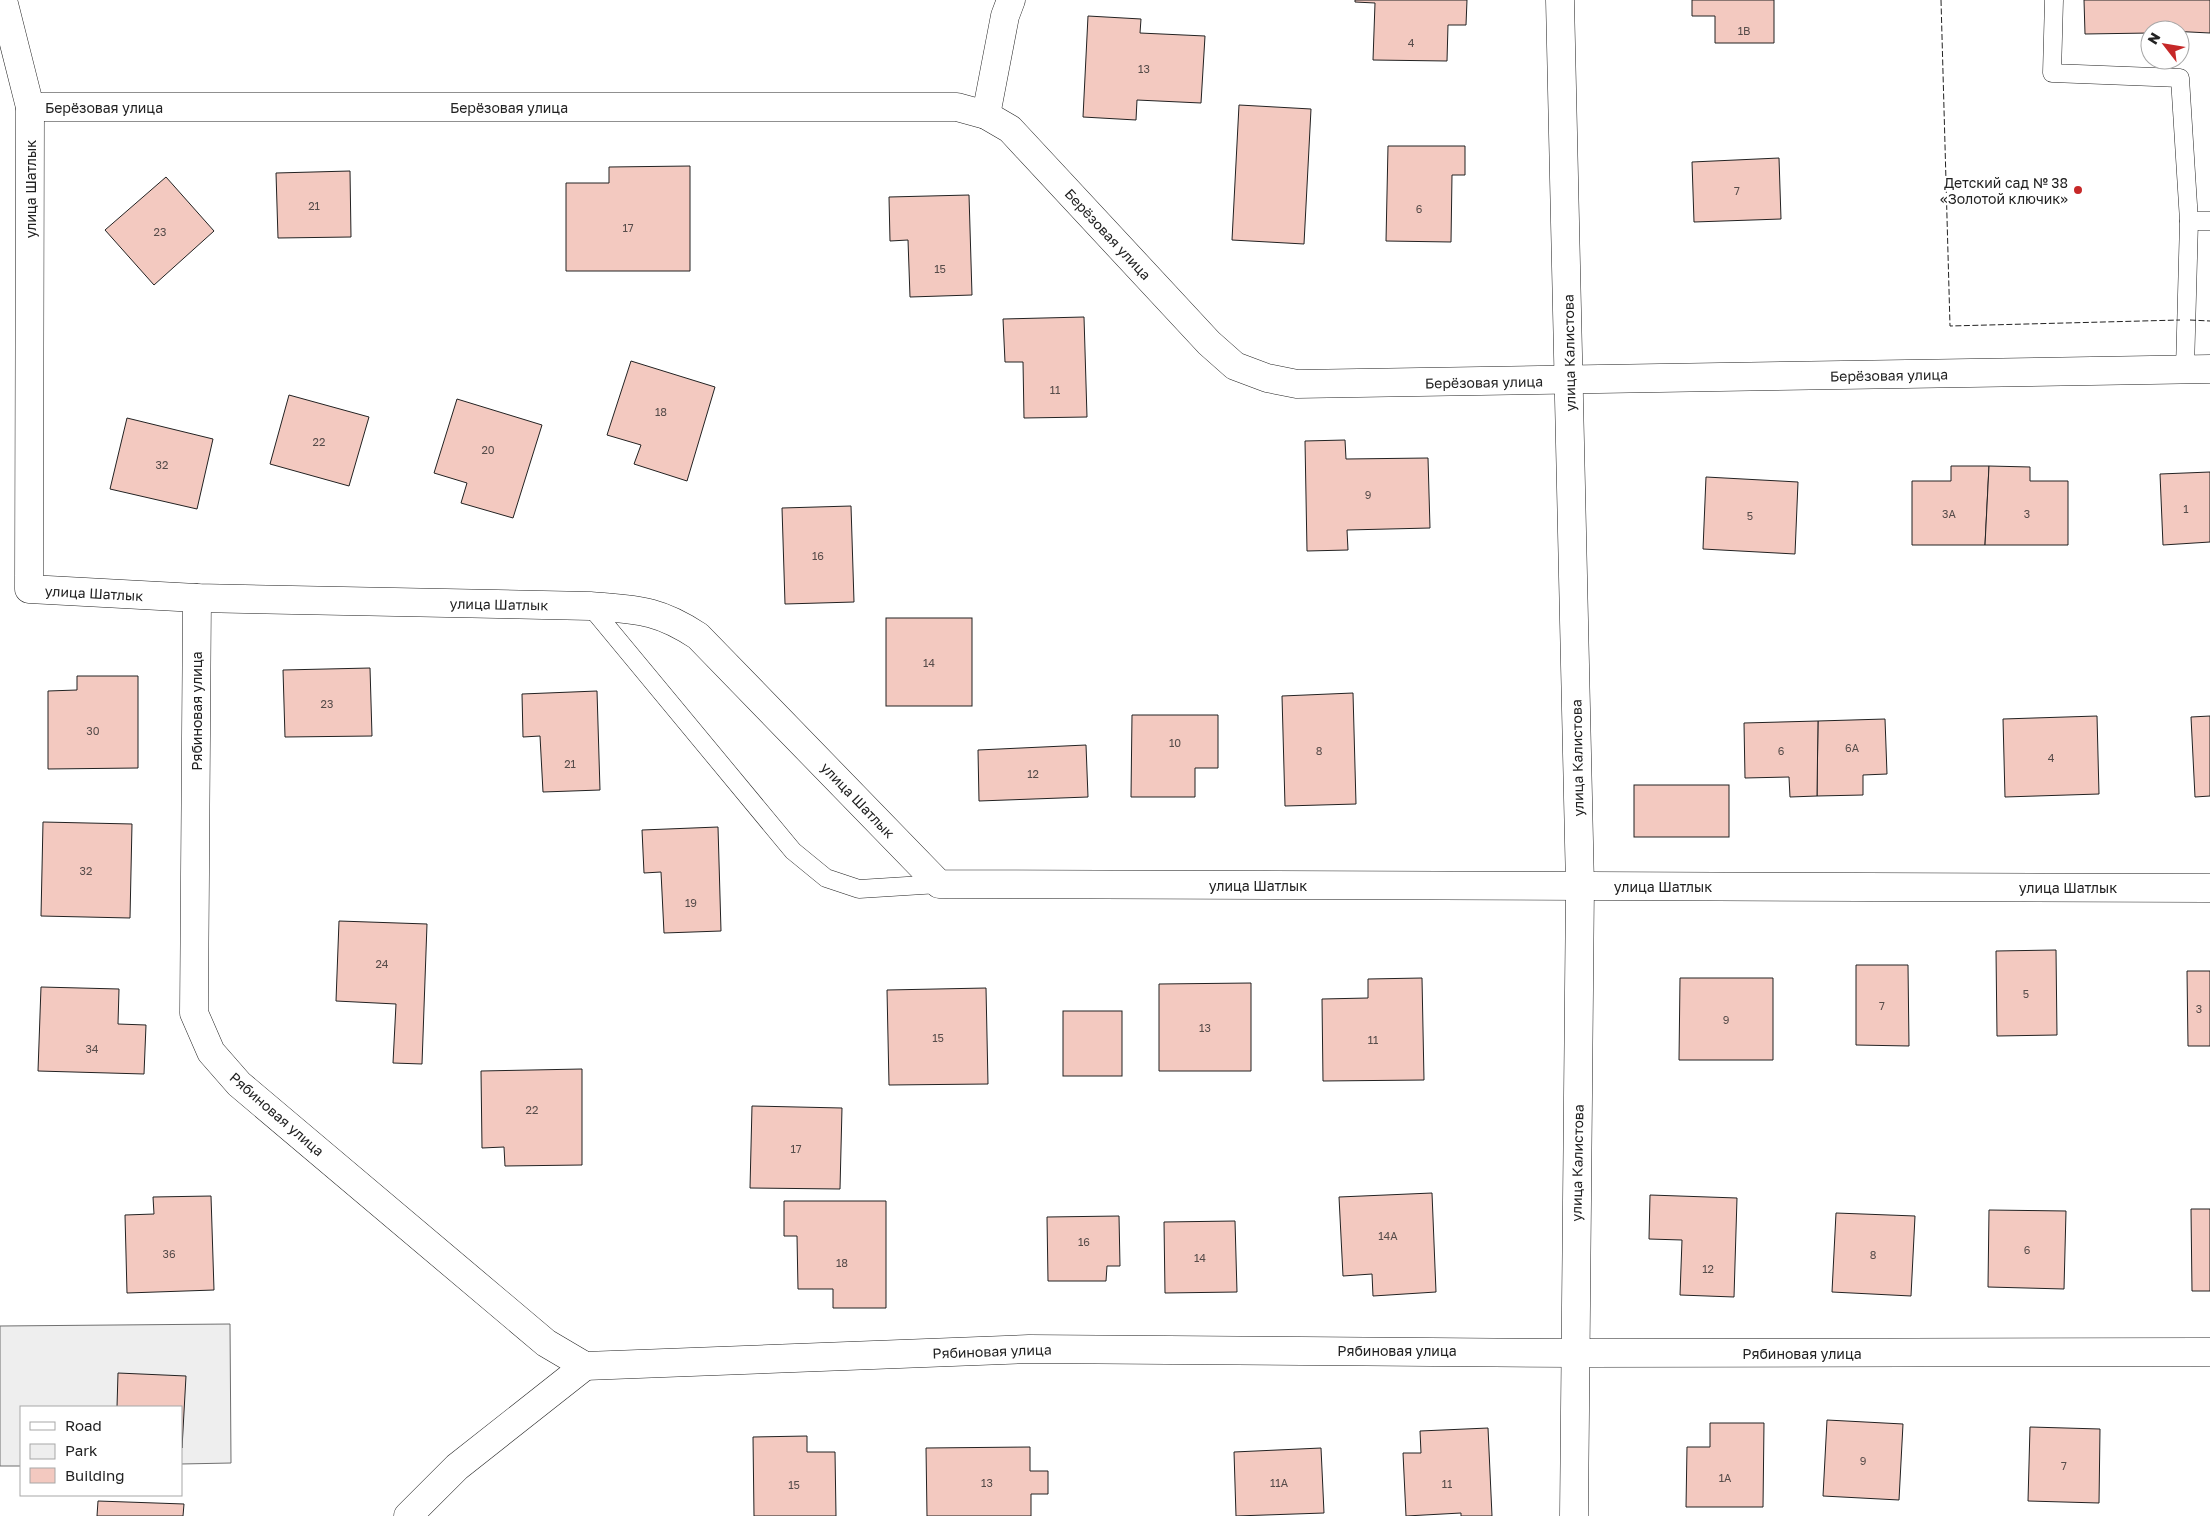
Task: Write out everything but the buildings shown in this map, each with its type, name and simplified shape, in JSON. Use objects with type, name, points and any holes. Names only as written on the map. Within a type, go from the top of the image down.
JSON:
[{"type":"street","points":[[3,0],[30,108]]},
{"type":"street","points":[[986,115],[1005,16],[1011,0]]},
{"type":"street","name":"улица Калистова","points":[[1560,0],[1580,886],[1574,1516]]},
{"type":"street","name":"Берёзовая улица","points":[[30,108],[957,107],[986,115],[1010,128],[1209,343],[1236,366],[1267,378],[1297,384],[1569,381],[2197,369]]},
{"type":"street","name":"улица Шатлык","points":[[30,108],[29,589],[197,598],[590,606],[649,612],[674,620],[698,636],[939,884],[2210,888]]},
{"type":"street","name":"Рябиновая улица","points":[[197,598],[194,1013],[211,1052],[239,1084],[546,1343],[585,1366],[1028,1349],[1575,1353],[2210,1352]]},
{"type":"street","points":[[408,1516],[457,1467],[585,1366]]},
{"type":"lane","points":[[2054,0],[2052,73],[2180,78],[2190,220],[2197,369]]},
{"type":"lane","points":[[2190,220],[2210,221]]},
{"type":"lane","points":[[590,606],[793,851],[826,878],[859,889],[939,884]]},
{"type":"green space","points":[[230,1324],[231,1463],[182,1464],[182,1406],[20,1406],[20,1466],[0,1466],[0,1326]]},
{"type":"fence","points":[[1941,0],[1950,326],[2180,320]]},
{"type":"fence","points":[[2190,320],[2210,321]]},
{"type":"place","name":"Детский сад № 38 «Золотой ключик»","points":[[2078,190]]}]
